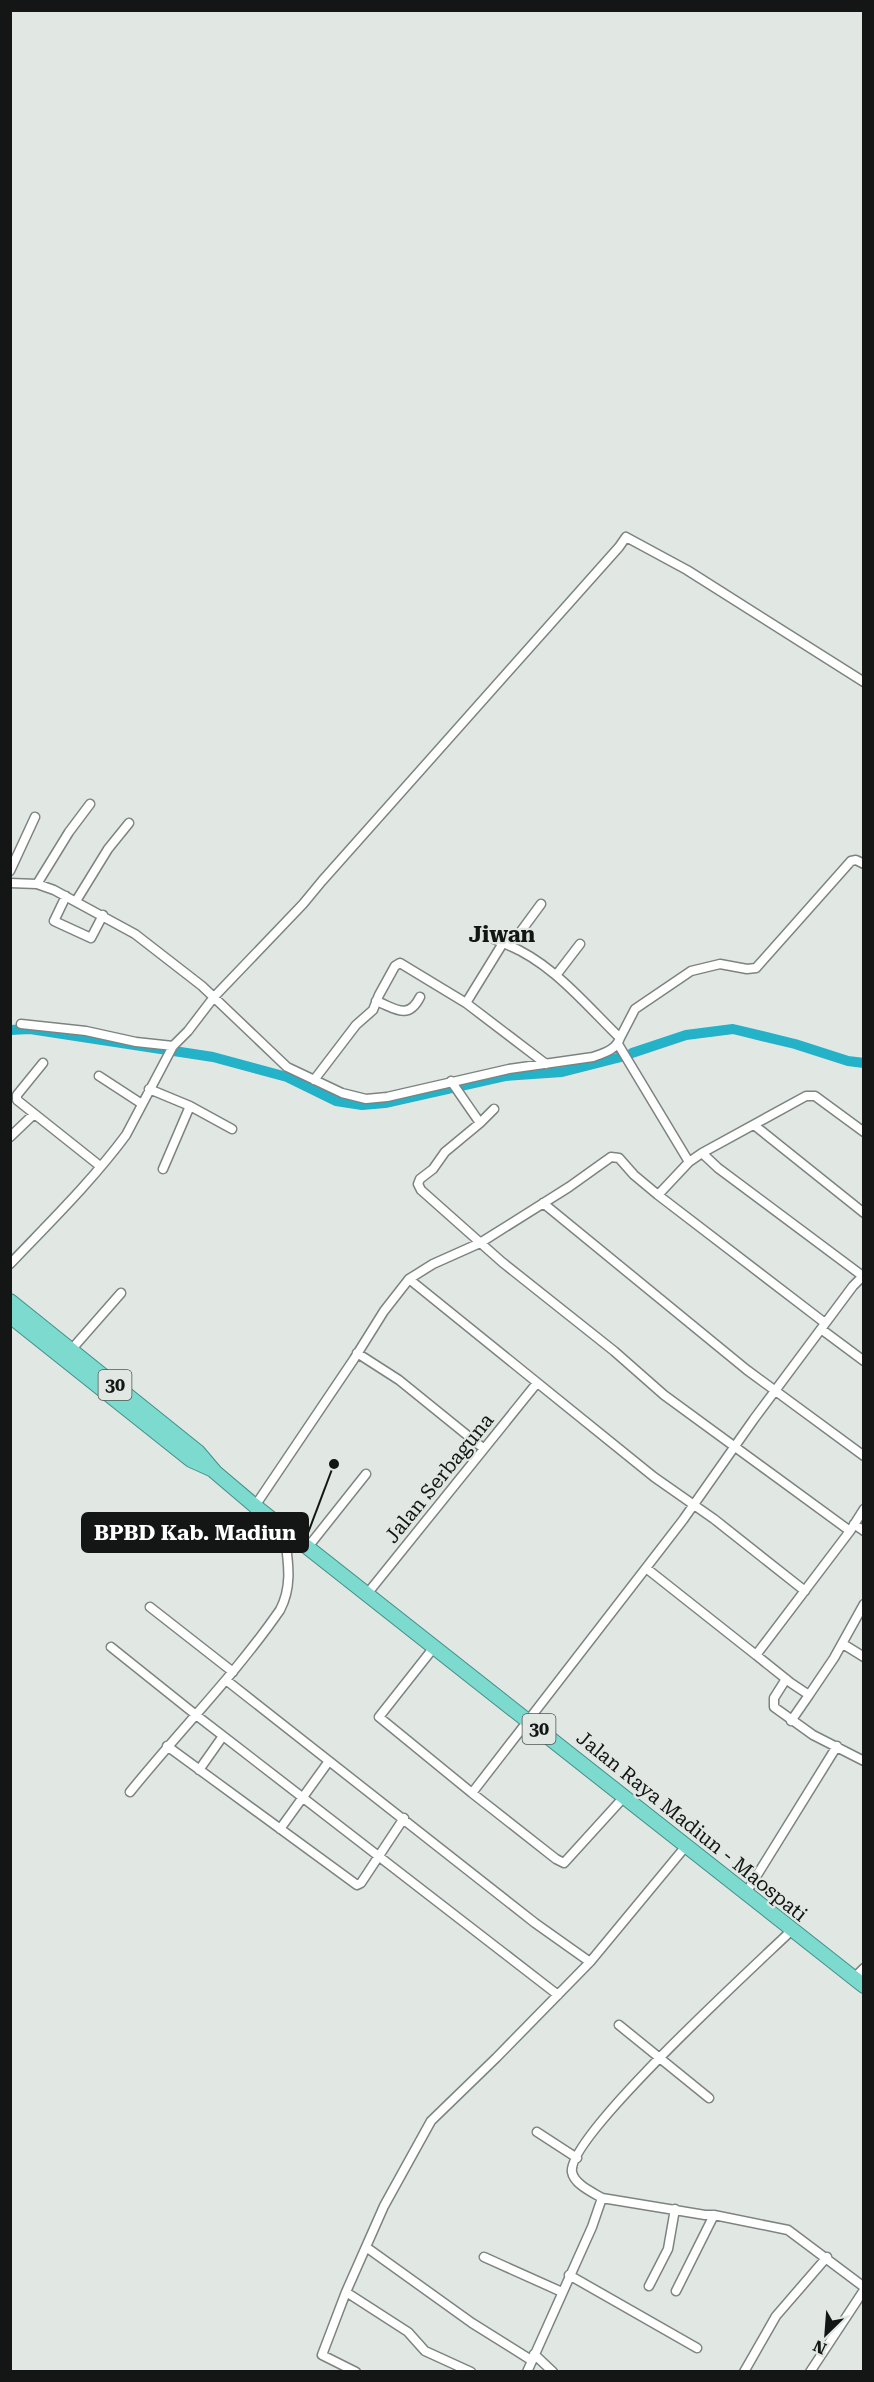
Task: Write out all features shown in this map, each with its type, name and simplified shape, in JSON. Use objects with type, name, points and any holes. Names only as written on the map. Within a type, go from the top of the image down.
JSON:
[{"type":"highway","name":"Jalan Raya Madiun - Maospati","points":[[10,1301],[72,1350],[113,1391],[191,1460],[215,1472],[284,1529],[859,1982]]},
{"type":"highway","name":"Jalan Raya Madiun - Maospati","points":[[10,1316],[113,1391]]},
{"type":"street","points":[[10,1264],[126,1135],[172,1048],[214,997],[303,904],[626,537],[687,570],[864,682]]},
{"type":"street","points":[[37,884],[69,832],[90,804]]},
{"type":"street","points":[[10,870],[35,816]]},
{"type":"street","points":[[76,901],[108,849],[129,824]]},
{"type":"street","points":[[10,883],[37,884],[76,901],[135,934],[214,997],[281,1062],[314,1080],[366,1099],[387,1097],[452,1082],[607,1053],[619,1041],[635,1009],[691,971],[720,963],[747,969],[756,968],[851,861],[856,860],[864,864]]},
{"type":"street","points":[[66,896],[54,921],[91,938],[103,915]]},
{"type":"street","points":[[466,1003],[506,944],[541,904]]},
{"type":"street","points":[[482,934],[538,960],[556,974],[619,1041],[689,1162]]},
{"type":"street","points":[[556,974],[580,944]]},
{"type":"street","points":[[314,1080],[356,1025],[373,1010],[395,966],[400,963],[466,1003],[546,1064]]},
{"type":"street","points":[[376,1001],[406,1011],[415,1006],[420,997]]},
{"type":"street","points":[[21,1024],[86,1031],[172,1048]]},
{"type":"street","points":[[43,1063],[16,1097],[17,1100],[100,1166]]},
{"type":"street","points":[[99,1076],[142,1104]]},
{"type":"street","points":[[452,1082],[480,1123]]},
{"type":"street","points":[[149,1089],[190,1106],[232,1129]]},
{"type":"street","points":[[658,1195],[689,1162],[702,1153],[806,1096],[815,1096],[864,1132]]},
{"type":"street","points":[[163,1169],[190,1106]]},
{"type":"street","points":[[494,1109],[445,1152],[433,1169],[420,1179],[418,1184],[421,1190],[480,1243],[664,1395],[735,1448],[851,1528],[864,1531]]},
{"type":"street","points":[[10,1137],[34,1114]]},
{"type":"street","points":[[754,1125],[864,1213]]},
{"type":"street","points":[[472,1793],[530,1721],[646,1568],[823,1326],[863,1276],[718,1168],[702,1153]]},
{"type":"street","points":[[255,1506],[384,1311],[409,1279],[441,1260],[480,1243],[611,1157],[619,1158],[634,1175],[658,1195],[864,1361]]},
{"type":"street","points":[[543,1203],[634,1279],[864,1456]]},
{"type":"street","points":[[409,1279],[584,1422],[692,1506],[714,1519],[805,1591]]},
{"type":"street","points":[[72,1350],[121,1293]]},
{"type":"street","points":[[357,1353],[399,1380],[483,1448]]},
{"type":"street","name":"Jalan Serbaguna","points":[[367,1594],[537,1383]]},
{"type":"street","points":[[308,1547],[366,1474]]},
{"type":"street","points":[[756,1655],[864,1509]]},
{"type":"street","points":[[130,1792],[271,1624],[286,1598],[289,1582],[284,1529]]},
{"type":"street","points":[[646,1568],[809,1695]]},
{"type":"street","points":[[150,1607],[233,1672]]},
{"type":"street","points":[[791,1721],[843,1644],[863,1607]]},
{"type":"street","points":[[843,1644],[864,1657]]},
{"type":"street","points":[[435,1646],[378,1717],[472,1793],[564,1863],[624,1797]]},
{"type":"street","points":[[111,1647],[558,1995]]},
{"type":"street","points":[[786,1679],[773,1701],[774,1707],[813,1735],[864,1761]]},
{"type":"street","points":[[226,1680],[535,1923],[590,1962]]},
{"type":"street","points":[[198,1770],[223,1736]]},
{"type":"street","points":[[167,1746],[357,1885],[361,1883],[404,1818]]},
{"type":"street","points":[[746,1893],[837,1746]]},
{"type":"street","points":[[280,1829],[329,1761]]},
{"type":"street","points":[[352,2370],[322,2355],[346,2292],[384,2206],[431,2121],[590,1962],[686,1846]]},
{"type":"street","points":[[792,1930],[660,2057],[617,2102],[584,2144],[572,2166],[575,2179],[602,2198],[714,2215],[788,2230],[827,2257],[838,2269],[864,2288],[810,2372]]},
{"type":"street","points":[[859,1982],[864,1968]]},
{"type":"street","points":[[619,2025],[709,2098]]},
{"type":"street","points":[[537,2132],[577,2158]]},
{"type":"street","points":[[527,2372],[592,2227],[602,2198]]},
{"type":"street","points":[[649,2286],[668,2249],[675,2209]]},
{"type":"street","points":[[676,2291],[714,2215]]},
{"type":"street","points":[[366,2247],[472,2323],[533,2357],[554,2372]]},
{"type":"street","points":[[484,2257],[561,2292]]},
{"type":"street","points":[[744,2372],[777,2316],[827,2257]]},
{"type":"street","points":[[569,2275],[697,2348]]},
{"type":"street","points":[[346,2292],[408,2332],[425,2351],[471,2372]]},
{"type":"waterway","points":[[10,1030],[30,1029],[213,1057],[287,1077],[336,1101],[362,1105],[385,1103],[505,1076],[562,1072],[621,1057]]},
{"type":"waterway","points":[[632,1053],[686,1035],[733,1029],[795,1044],[848,1061],[864,1063]]},
{"type":"place","name":"BPBD Kab. Madiun","points":[[334,1464]]},
{"type":"district","name":"Jiwan","points":[[502,934]]}]
